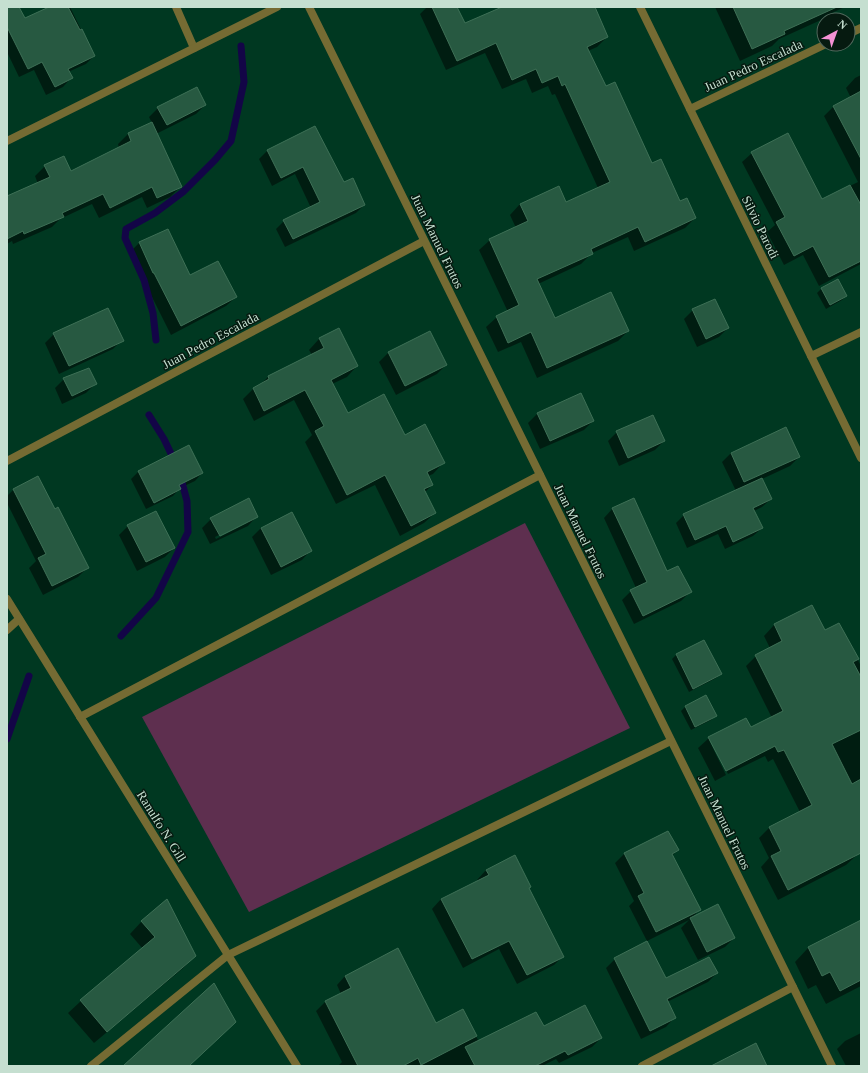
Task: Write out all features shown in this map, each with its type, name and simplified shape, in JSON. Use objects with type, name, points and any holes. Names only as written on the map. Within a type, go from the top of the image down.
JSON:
[{"type":"street","points":[[176,7],[194,48]]},
{"type":"street","points":[[7,141],[277,7]]},
{"type":"street","name":"Juan Manuel Frutos","points":[[309,7],[832,1066]]},
{"type":"street","name":"Silvio Parodi","points":[[640,7],[861,458]]},
{"type":"street","name":"Juan Pedro Escalada","points":[[690,109],[816,49]]},
{"type":"street","name":"Juan Pedro Escalada","points":[[7,461],[424,241]]},
{"type":"street","points":[[811,356],[861,332]]},
{"type":"street","points":[[80,717],[540,475]]},
{"type":"street","name":"Ranulfo N. Gill","points":[[7,599],[296,1066]]},
{"type":"street","points":[[7,630],[19,619]]},
{"type":"street","points":[[91,1066],[228,955],[671,740]]},
{"type":"street","points":[[642,1066],[793,987]]},
{"type":"shaded area","points":[[525,523],[630,728],[249,912],[142,717]]},
{"type":"building","points":[[7,7],[19,7],[25,18],[49,7],[68,7],[80,30],[82,29],[95,56],[68,69],[73,78],[55,87],[42,62],[28,69],[7,27]]},
{"type":"building","points":[[432,7],[457,7],[465,23],[502,7],[595,7],[608,37],[587,47],[606,86],[615,82],[652,163],[661,159],[680,201],[687,198],[696,218],[645,242],[638,227],[591,249],[593,254],[537,279],[555,318],[611,292],[629,331],[547,368],[531,332],[508,343],[496,316],[519,305],[489,239],[528,221],[520,204],[559,186],[566,202],[610,182],[565,84],[562,86],[558,76],[542,83],[536,69],[512,80],[496,43],[457,61]]},
{"type":"building","points":[[733,7],[837,7],[826,12],[816,12],[816,17],[784,31],[785,34],[752,49]]},
{"type":"building","points":[[197,87],[206,105],[167,125],[157,107]]},
{"type":"building","points":[[861,91],[861,159],[833,106]]},
{"type":"building","points":[[152,122],[182,187],[157,198],[152,187],[110,208],[103,194],[62,213],[64,217],[24,234],[23,231],[7,239],[7,196],[50,177],[44,165],[64,156],[71,171],[131,141],[128,133]]},
{"type":"building","points":[[315,126],[344,182],[353,178],[365,205],[293,239],[283,220],[320,202],[303,167],[281,178],[267,150]]},
{"type":"building","points":[[788,133],[822,199],[850,185],[861,205],[861,261],[829,277],[813,246],[794,256],[776,222],[785,217],[751,152]]},
{"type":"building","points":[[168,229],[190,275],[218,261],[237,297],[181,326],[153,273],[139,242]]},
{"type":"building","points":[[838,279],[847,296],[830,305],[821,288]]},
{"type":"building","points":[[715,299],[729,328],[706,339],[692,309]]},
{"type":"building","points":[[108,308],[124,341],[69,366],[53,333]]},
{"type":"building","points":[[339,328],[358,366],[331,380],[348,413],[384,394],[405,435],[425,424],[445,463],[427,472],[433,485],[424,489],[436,513],[411,526],[385,475],[347,495],[315,431],[324,426],[305,390],[264,411],[253,388],[269,379],[268,376],[324,348],[319,338]]},
{"type":"building","points":[[430,331],[447,365],[405,386],[388,352]]},
{"type":"building","points":[[89,368],[97,384],[72,396],[63,378]]},
{"type":"building","points":[[581,393],[594,421],[550,441],[537,413]]},
{"type":"building","points":[[653,415],[665,441],[628,458],[616,431]]},
{"type":"building","points":[[786,427],[800,457],[744,482],[731,453]]},
{"type":"building","points":[[189,445],[203,473],[179,485],[181,489],[154,503],[138,471]]},
{"type":"building","points":[[38,476],[55,509],[58,507],[89,568],[52,586],[38,558],[46,554],[13,489]]},
{"type":"building","points":[[762,478],[772,499],[753,508],[763,528],[733,542],[726,526],[695,540],[683,514]]},
{"type":"building","points":[[249,498],[258,517],[220,536],[210,518]]},
{"type":"building","points":[[634,498],[667,571],[678,566],[692,592],[643,616],[630,590],[647,582],[612,508]]},
{"type":"building","points":[[156,511],[175,548],[146,562],[127,525]]},
{"type":"building","points":[[292,512],[312,551],[281,567],[261,528]]},
{"type":"building","points":[[812,605],[825,630],[839,623],[859,659],[853,662],[861,677],[861,730],[832,744],[852,784],[861,779],[861,853],[788,890],[771,856],[781,851],[769,827],[812,805],[784,750],[778,752],[775,746],[726,771],[708,737],[746,718],[751,727],[783,711],[755,655],[782,641],[774,624]]},
{"type":"building","points":[[704,640],[722,674],[693,689],[676,654]]},
{"type":"building","points":[[706,695],[717,716],[695,727],[685,706]]},
{"type":"building","points":[[668,831],[679,850],[672,854],[701,910],[656,932],[638,896],[644,893],[624,853]]},
{"type":"building","points":[[515,855],[531,887],[529,888],[564,957],[527,975],[509,941],[472,959],[441,899],[489,875],[486,870]]},
{"type":"building","points":[[167,899],[196,956],[107,1032],[80,1000],[155,937],[141,921]]},
{"type":"building","points":[[718,904],[735,938],[707,952],[690,918]]},
{"type":"building","points":[[861,920],[861,980],[840,991],[830,972],[822,976],[808,947]]},
{"type":"building","points":[[647,941],[666,978],[709,957],[718,973],[667,999],[676,1018],[650,1031],[614,958]]},
{"type":"building","points":[[398,948],[436,1023],[463,1009],[477,1036],[421,1065],[418,1058],[403,1066],[358,1066],[325,1001],[351,988],[345,976]]},
{"type":"building","points":[[214,983],[236,1022],[189,1066],[123,1066]]},
{"type":"building","points":[[585,1005],[602,1038],[568,1055],[565,1051],[535,1066],[475,1066],[465,1047],[536,1012],[544,1026]]},
{"type":"building","points":[[756,1043],[767,1066],[711,1066]]},
{"type":"waterway","points":[[156,340],[153,313],[144,280],[125,238],[126,229],[155,213],[183,192],[215,160],[231,141],[244,82],[241,46]]},
{"type":"waterway","points":[[149,415],[164,439],[175,462]]},
{"type":"waterway","points":[[121,636],[156,598],[188,532],[187,501],[180,475]]},
{"type":"waterway","points":[[7,739],[29,676]]}]
